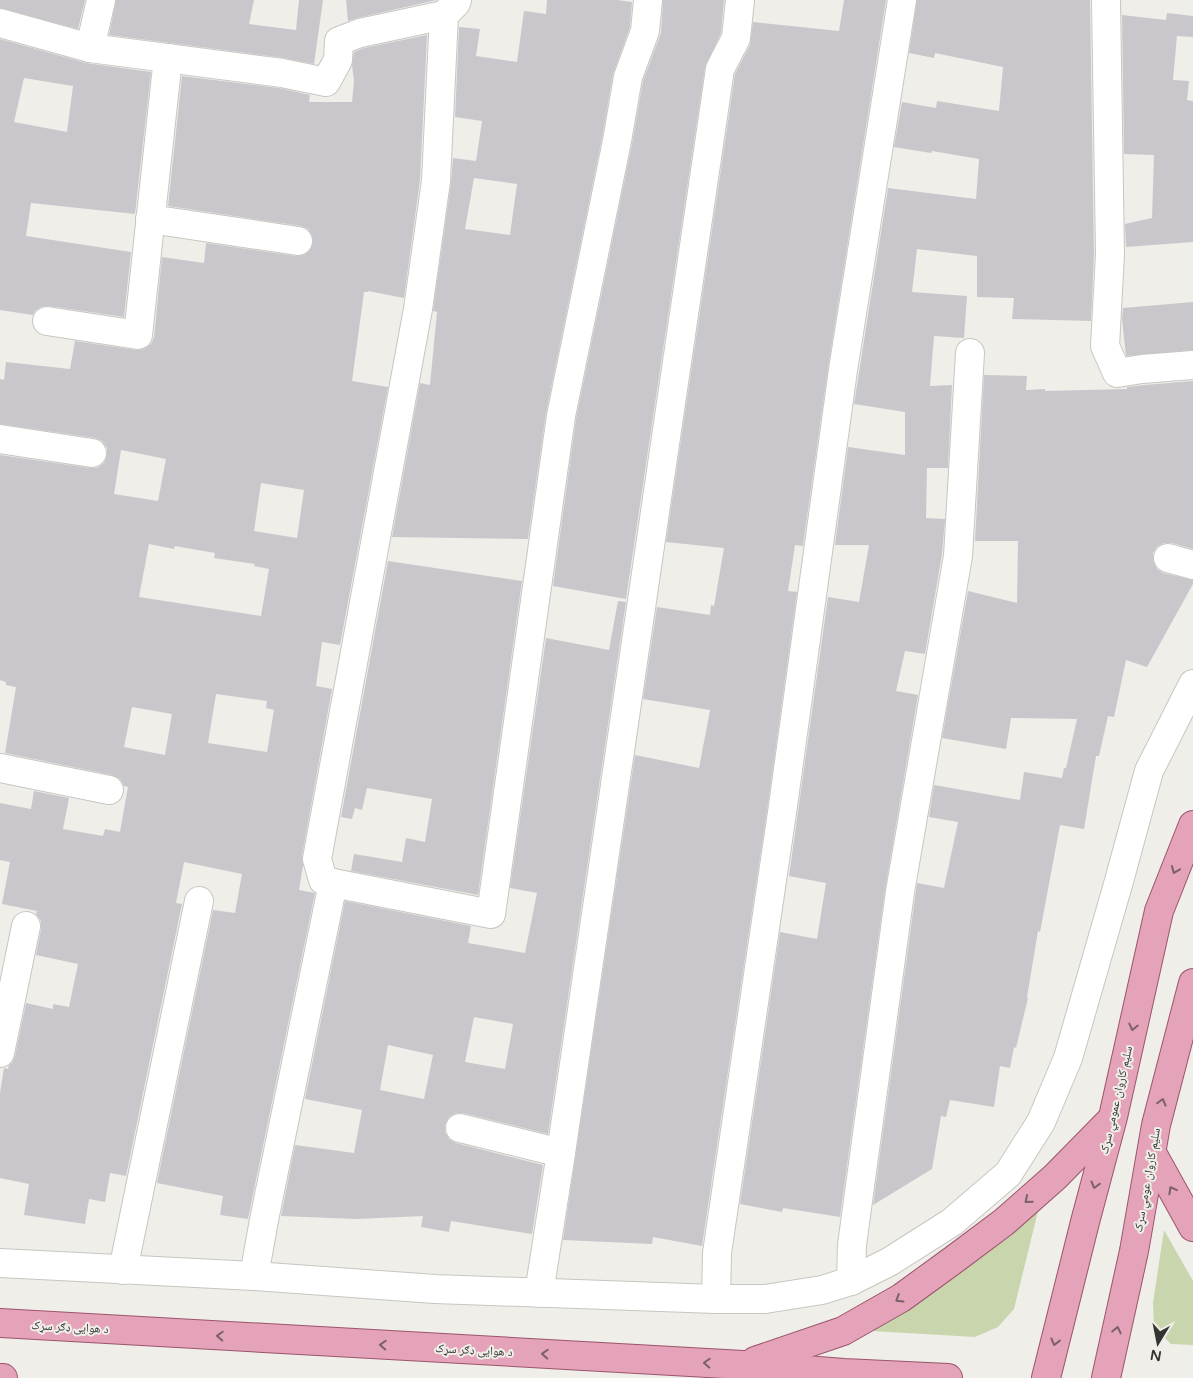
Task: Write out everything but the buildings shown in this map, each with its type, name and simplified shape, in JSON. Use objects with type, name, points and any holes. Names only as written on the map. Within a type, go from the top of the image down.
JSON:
[{"type":"main road","name":"سلیم کاروان عمومي سړک","points":[[1046,1378],[1113,1118],[1159,912],[1193,825]]},
{"type":"main road","name":"سلیم کاروان عومي سړک","points":[[1106,1378],[1134,1251],[1156,1125],[1193,983]]},
{"type":"main road","points":[[743,1365],[843,1331],[901,1298],[1004,1222],[1055,1177],[1113,1118]]},
{"type":"main road","points":[[1152,1153],[1193,1227]]},
{"type":"main road","name":"د هوایی ډګر سړک","points":[[0,1323],[948,1378]]},
{"type":"street","points":[[90,48],[101,0]]},
{"type":"street","points":[[0,23],[90,48],[282,73],[326,82],[338,60],[339,41],[360,33],[451,8],[436,181],[418,309],[317,859],[323,880],[492,914],[561,416],[617,141],[628,77],[645,31],[648,0]]},
{"type":"street","points":[[539,1293],[720,68],[736,38],[740,0]]},
{"type":"street","points":[[716,1299],[717,1253],[783,806],[843,370],[902,0]]},
{"type":"street","points":[[1106,0],[1110,254],[1105,346],[1117,374],[1142,369],[1193,365]]},
{"type":"street","points":[[47,321],[138,335],[168,58]]},
{"type":"street","points":[[150,219],[298,241]]},
{"type":"street","points":[[851,1281],[852,1245],[900,892],[958,556],[970,353]]},
{"type":"street","points":[[0,439],[92,453]]},
{"type":"street","points":[[0,1263],[254,1276],[435,1289],[716,1299],[765,1299],[822,1290],[851,1281],[889,1262],[952,1222],[1008,1174],[1041,1122],[1068,1058],[1120,881],[1149,771],[1193,684]]},
{"type":"street","points":[[0,768],[109,790]]},
{"type":"street","points":[[254,1276],[333,883]]},
{"type":"street","points":[[123,1270],[199,901]]},
{"type":"street","points":[[0,1053],[26,926]]},
{"type":"street","points":[[460,1128],[561,1153]]},
{"type":"green space","points":[[1039,1207],[1014,1309],[998,1327],[975,1337],[872,1331],[964,1271]]},
{"type":"green space","points":[[1164,1230],[1193,1281],[1193,1345],[1171,1344],[1154,1327],[1153,1303]]}]
